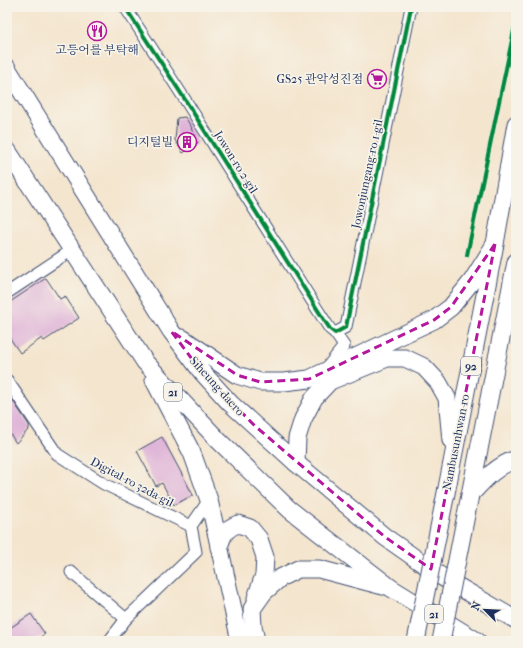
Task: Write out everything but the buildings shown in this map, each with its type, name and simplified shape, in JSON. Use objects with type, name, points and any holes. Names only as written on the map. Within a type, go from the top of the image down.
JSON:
[{"type":"main road","name":"Siheung-daero","points":[[7,68],[171,331],[201,371],[230,402],[296,463],[385,537],[442,577],[516,620]]},
{"type":"main road","name":"Nambusunhwan-ro","points":[[416,641],[495,244],[516,124]]},
{"type":"main road","name":"21","points":[[7,150],[145,362],[218,440],[289,509],[392,588],[477,641]]},
{"type":"main road","points":[[171,331],[237,375],[260,382],[284,382],[309,379],[434,320],[451,307],[472,281],[495,244]]},
{"type":"main road","name":"Nambusunhwan-ro","points":[[441,641],[515,276]]},
{"type":"main road","points":[[296,463],[297,438],[303,419],[314,398],[330,381],[387,358],[405,358],[424,367],[438,382],[447,398],[451,440],[447,488]]},
{"type":"main road","points":[[145,362],[192,453],[209,500],[240,641]]},
{"type":"main road","points":[[470,495],[489,475],[505,463],[516,459]]},
{"type":"main road","points":[[219,547],[224,534],[230,527],[238,524],[250,528],[259,539],[265,557],[264,575],[252,609],[256,641]]},
{"type":"main road","points":[[252,609],[264,592],[275,582],[280,578],[298,570],[319,569],[392,588]]},
{"type":"main road","points":[[499,610],[516,616]]},
{"type":"street","name":"Jowon-ro 2-gil","points":[[125,7],[344,346],[322,372]]},
{"type":"street","name":"Jowonjungang-ro 1-gil","points":[[333,331],[346,327],[411,7]]},
{"type":"street","points":[[7,294],[72,250]]},
{"type":"street","name":"Digital-ro 32da-gil","points":[[7,380],[57,454],[104,484],[191,526]]},
{"type":"street","points":[[109,641],[126,619],[196,552],[191,526],[209,500]]},
{"type":"street","points":[[72,572],[126,619]]},
{"type":"highlighted area","points":[[495,244],[431,569],[385,537],[255,426],[201,371],[171,331],[237,375],[260,382],[309,379],[434,320],[451,307]]},
{"type":"cycle path","points":[[125,7],[319,312],[330,329],[335,333],[346,327],[411,7]]},
{"type":"cycle path","points":[[467,255],[516,21]]},
{"type":"place","name":"고등어를 부탁해","points":[[97,31]]},
{"type":"place","name":"GS25 관악성진점","points":[[377,79]]},
{"type":"place","name":"디지털빌","points":[[187,142]]}]
